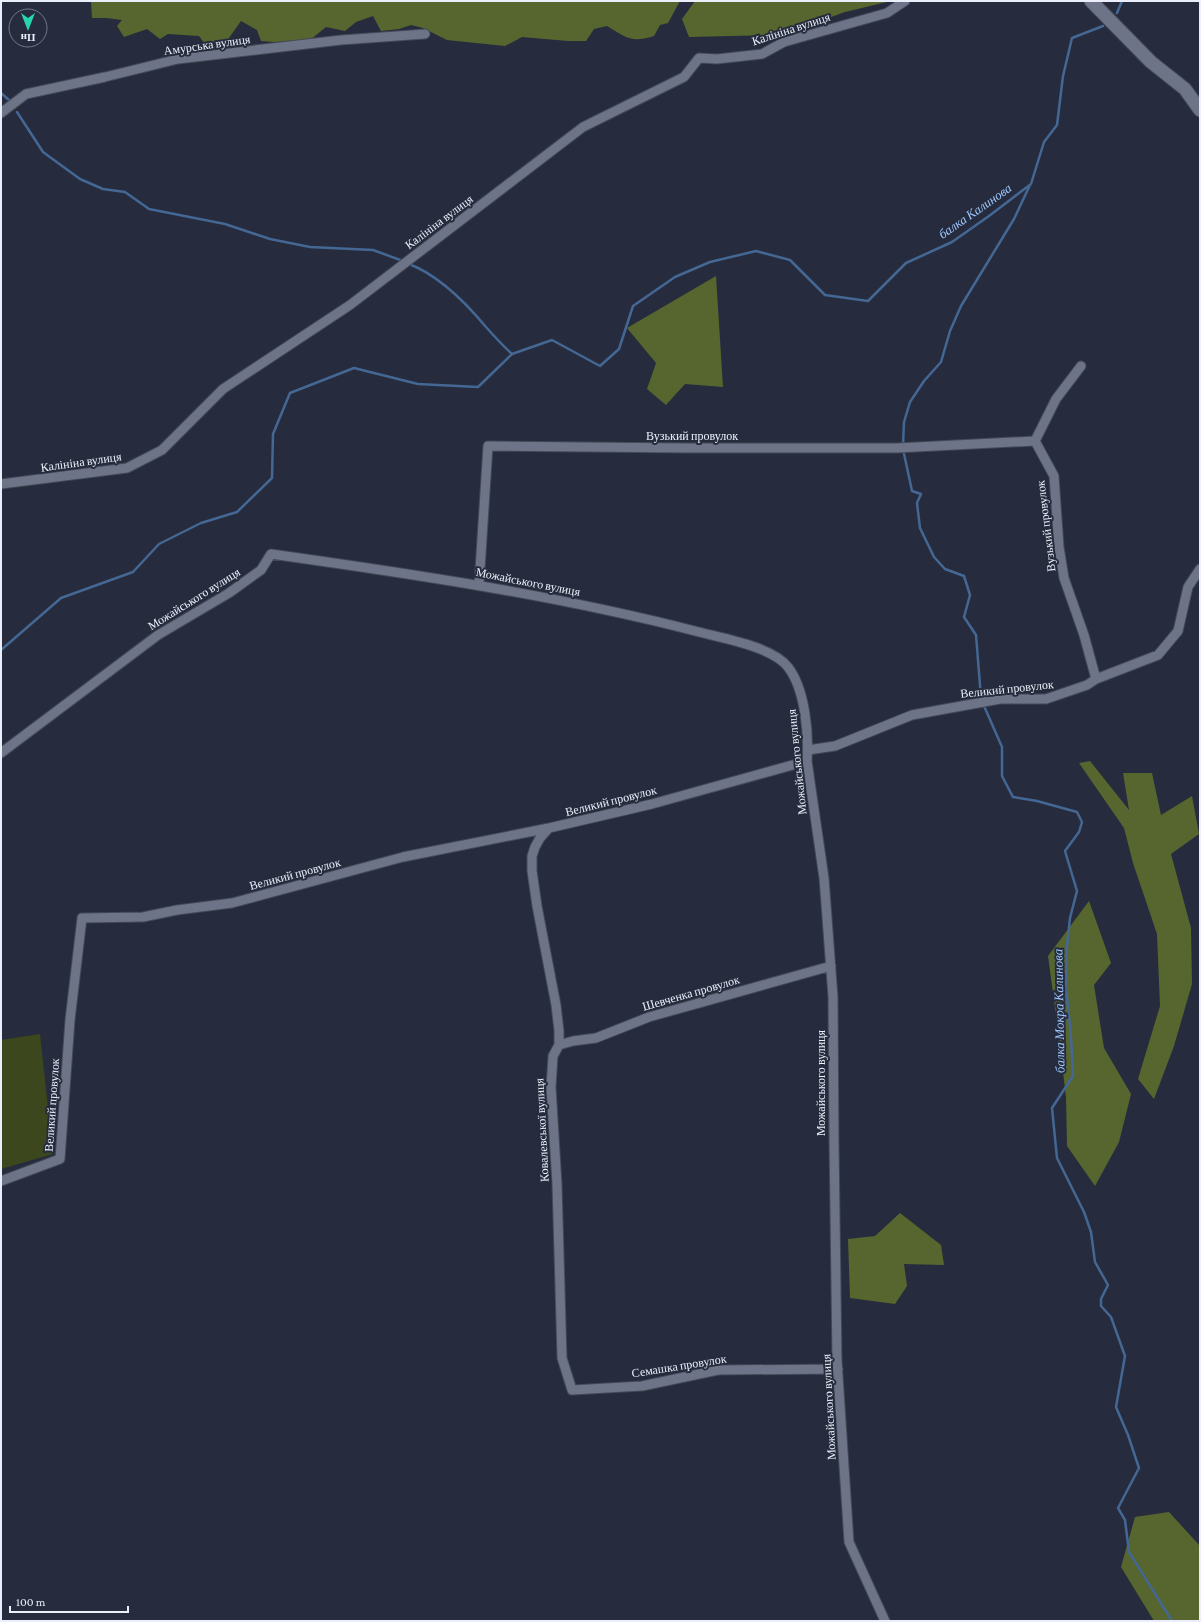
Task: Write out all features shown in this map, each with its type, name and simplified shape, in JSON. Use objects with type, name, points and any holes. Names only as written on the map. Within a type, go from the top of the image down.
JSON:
[{"type":"main road","points":[[1091,1],[1151,62],[1185,89],[1200,110]]},
{"type":"street","name":"Калініна вулиця","points":[[1,484],[127,468],[162,450],[223,389],[350,305],[583,127],[684,78],[699,58],[718,59],[762,54],[784,42],[887,13],[905,1]]},
{"type":"street","name":"Амурська вулиця","points":[[1,113],[26,94],[178,59],[341,40],[425,34]]},
{"type":"street","points":[[1035,441],[1056,399],[1081,366]]},
{"type":"street","name":"Вузький провулок","points":[[479,585],[488,446],[897,448],[1035,441],[1054,476],[1059,547],[1064,578],[1084,635],[1096,679]]},
{"type":"street","name":"Можайського вулиця","points":[[1,753],[158,635],[229,593],[261,570],[271,554],[479,585],[628,614],[764,649],[787,666],[798,685],[805,715],[808,750],[807,761],[824,878],[831,966],[833,997],[838,1369],[849,1542],[885,1621]]},
{"type":"street","name":"Великий провулок","points":[[808,750],[835,746],[912,714],[1000,699],[1046,699],[1087,685],[1096,679],[1158,655],[1178,631],[1188,586],[1200,569]]},
{"type":"street","name":"Великий провулок","points":[[1,1181],[60,1159],[70,1020],[82,918],[143,917],[177,910],[232,902],[403,857],[549,828],[652,804],[807,761]]},
{"type":"street","name":"Ковалевської вулиця","points":[[549,828],[540,838],[535,847],[532,856],[532,871],[537,906],[556,1005],[559,1044],[553,1056],[551,1087],[557,1184],[562,1358],[572,1390]]},
{"type":"street","name":"Шевченка провулок","points":[[559,1044],[596,1038],[649,1017],[831,966]]},
{"type":"street","name":"Семашка провулок","points":[[572,1390],[642,1386],[718,1370],[838,1369]]},
{"type":"green space","points":[[91,1],[680,1],[668,23],[660,25],[654,36],[640,39],[629,38],[607,26],[594,29],[586,41],[522,37],[505,46],[447,40],[423,28],[411,25],[399,29],[381,31],[373,16],[356,22],[345,31],[326,27],[310,40],[274,42],[261,41],[257,30],[241,21],[224,45],[205,44],[199,36],[168,34],[160,39],[147,29],[124,37],[117,26],[122,20],[92,18]]},
{"type":"green space","points":[[695,1],[891,1],[845,12],[781,35],[689,37],[682,19]]},
{"type":"green space","points":[[716,276],[723,387],[685,384],[666,405],[647,389],[656,363],[627,328]]},
{"type":"green space","points":[[1090,761],[1129,810],[1123,773],[1152,773],[1161,815],[1192,796],[1199,834],[1171,854],[1191,928],[1192,984],[1174,1046],[1154,1099],[1138,1079],[1160,1006],[1157,934],[1133,863],[1124,828],[1079,763]]},
{"type":"green space","points":[[1089,901],[1111,963],[1094,985],[1104,1048],[1131,1094],[1119,1142],[1095,1186],[1067,1146],[1066,1097],[1048,956]]},
{"type":"green space","points":[[40,1034],[53,1154],[1,1169],[1,1040]]},
{"type":"green space","points":[[900,1213],[941,1245],[944,1265],[904,1264],[907,1286],[895,1304],[850,1298],[848,1239],[875,1236]]},
{"type":"green space","points":[[1169,1512],[1200,1546],[1200,1621],[1154,1621],[1121,1567],[1135,1517]]},
{"type":"waterway","name":"балка Калинова","points":[[1117,13],[1122,1]]},
{"type":"waterway","name":"балка Калинова","points":[[1,650],[61,598],[133,572],[159,544],[201,523],[237,512],[272,478],[273,434],[290,393],[354,368],[418,384],[478,387],[512,354],[552,340],[600,366],[619,349],[633,306],[675,277],[710,262],[756,251],[790,260],[825,295],[868,301],[906,263],[952,242],[1031,184],[1044,142],[1057,125],[1063,76],[1072,38],[1103,26]]},
{"type":"waterway","points":[[1,93],[9,100]]},
{"type":"waterway","points":[[17,112],[43,152],[80,179],[103,189],[125,192],[149,209],[225,224],[270,239],[310,247],[373,250],[403,261]]},
{"type":"waterway","name":"балка Мокра Калинова","points":[[903,445],[904,422],[910,402],[924,381],[941,362],[950,331],[961,306],[1014,219],[1030,185]]},
{"type":"waterway","points":[[409,264],[441,282],[470,309],[512,354]]},
{"type":"waterway","name":"балка Мокра Калинова","points":[[903,449],[912,491],[921,494],[917,503],[920,528],[934,557],[945,569],[964,576],[970,595],[964,617],[976,635],[981,698]]},
{"type":"waterway","name":"балка Мокра Калинова","points":[[984,706],[1002,747],[1002,776],[1013,797],[1037,801],[1077,812],[1082,822],[1079,832],[1065,851],[1077,891],[1070,918],[1067,946],[1066,986],[1073,1076],[1052,1108],[1057,1158],[1084,1212],[1091,1232],[1095,1262],[1108,1285],[1101,1299],[1101,1306],[1111,1317],[1125,1356],[1116,1407],[1128,1435],[1139,1468],[1118,1508],[1125,1520],[1129,1552],[1172,1621]]}]
